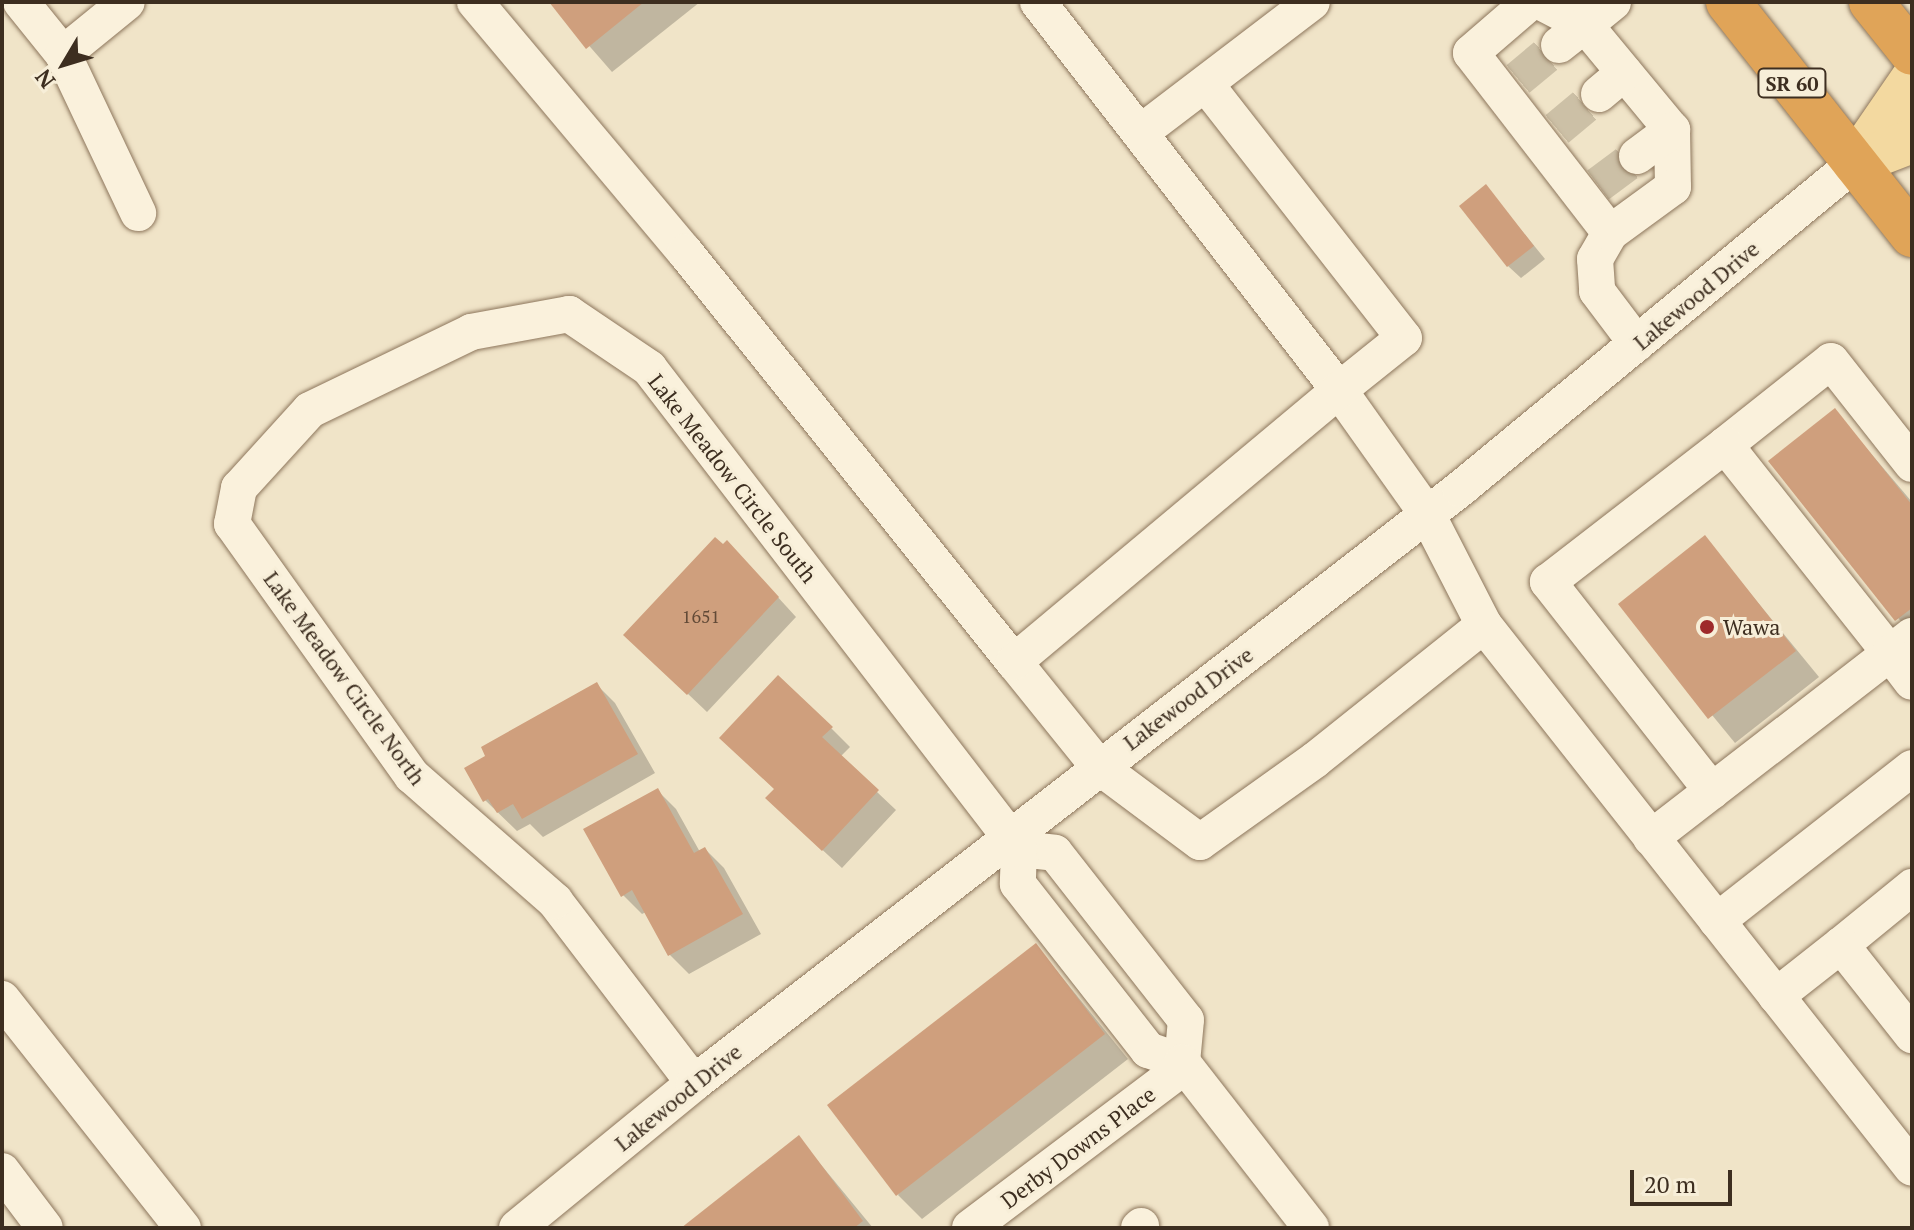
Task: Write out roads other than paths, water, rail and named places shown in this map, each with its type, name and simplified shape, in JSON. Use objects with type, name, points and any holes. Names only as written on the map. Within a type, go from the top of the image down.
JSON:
[{"type":"highway","name":"SR 60","points":[[1728,2],[1912,235]]},
{"type":"highway","points":[[1871,2],[1912,53]]},
{"type":"highway","points":[[1855,163],[1912,188]]},
{"type":"main road","points":[[1855,163],[1912,80]]},
{"type":"main road","points":[[1855,163],[1912,141]]},
{"type":"street","points":[[21,2],[63,54],[138,213]]},
{"type":"street","points":[[63,54],[127,2]]},
{"type":"street","points":[[475,2],[685,252],[1098,766],[1200,842],[1315,760],[1484,625]]},
{"type":"street","points":[[1038,2],[1339,390],[1427,514],[1484,625],[1912,1168]]},
{"type":"street","points":[[1140,133],[1312,2]]},
{"type":"street","points":[[1530,2],[1471,53],[1510,85],[1549,135],[1590,190],[1610,233]]},
{"type":"street","points":[[1541,2],[1612,84],[1672,130]]},
{"type":"street","points":[[1572,35],[1613,2]]},
{"type":"street","points":[[1014,662],[1404,338],[1206,85]]},
{"type":"street","points":[[1637,156],[1672,130]]},
{"type":"street","points":[[1637,344],[1597,291],[1595,259],[1610,233],[1673,187],[1672,130]]},
{"type":"street","name":"Lakewood Drive","points":[[517,1228],[694,1083],[1014,843],[1098,766],[1427,514],[1855,163]]},
{"type":"street","name":"Lake Meadow Circle South","points":[[362,381],[471,332],[569,314],[649,368],[1014,843]]},
{"type":"street","points":[[1712,791],[1548,582],[1831,361],[1912,464]]},
{"type":"street","name":"Lake Meadow Circle North","points":[[362,381],[310,410],[266,454],[239,488],[232,524],[412,776],[555,901],[694,1083]]},
{"type":"street","points":[[1725,445],[1901,645],[1912,682]]},
{"type":"street","points":[[1651,838],[1901,645]]},
{"type":"street","points":[[1717,921],[1912,768]]},
{"type":"street","points":[[1183,1064],[1186,1020],[1055,853],[1014,843],[1018,884],[1148,1050],[1183,1064],[1311,1228]]},
{"type":"street","points":[[1776,996],[1912,887]]},
{"type":"street","points":[[1841,945],[1912,1035]]},
{"type":"street","points":[[2,999],[183,1228]]},
{"type":"street","name":"Derby Downs Place","points":[[973,1227],[1183,1064]]},
{"type":"street","points":[[6,1184],[45,1228]]},
{"type":"tunnel","points":[[1518,79],[1559,45]]},
{"type":"tunnel","points":[[1557,129],[1599,94]]},
{"type":"tunnel","points":[[1598,185],[1637,156]]},
{"type":"place","name":"Wawa","points":[[1707,627]]}]
